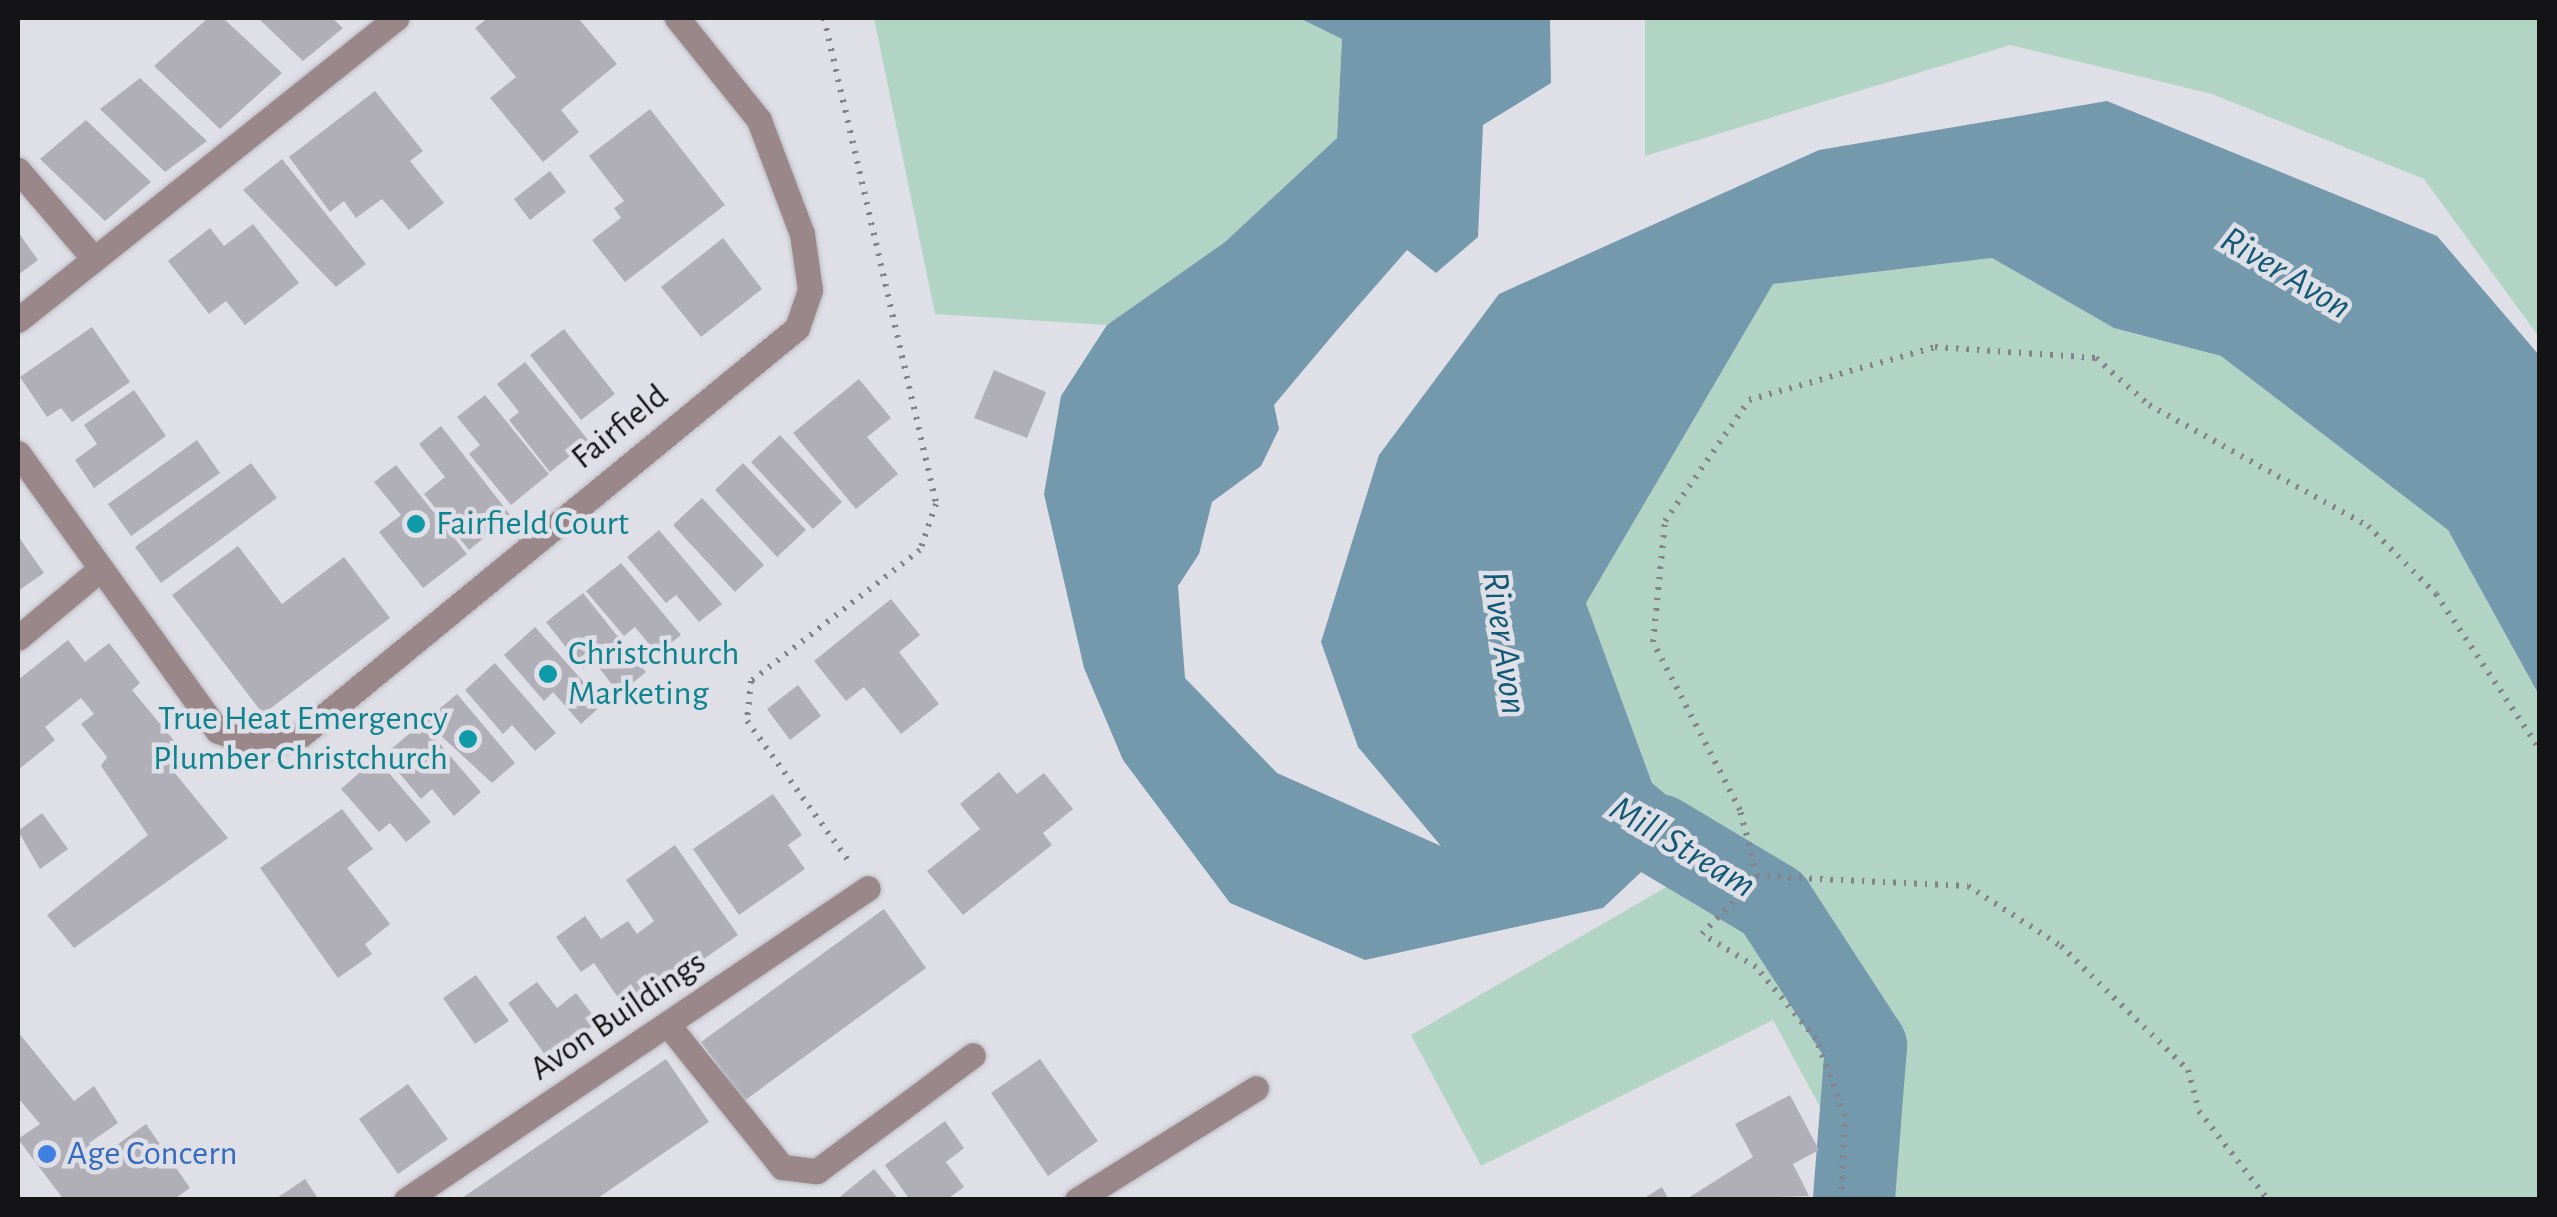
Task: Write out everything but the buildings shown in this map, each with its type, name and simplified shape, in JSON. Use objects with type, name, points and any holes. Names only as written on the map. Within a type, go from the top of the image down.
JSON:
[{"type":"street","points":[[18,320],[396,18]]},
{"type":"street","name":"Fairfield","points":[[18,452],[218,731],[264,746],[290,738],[797,328],[810,290],[802,234],[759,120],[677,18]]},
{"type":"street","points":[[18,170],[94,259]]},
{"type":"street","points":[[18,638],[99,570]]},
{"type":"street","name":"Avon Buildings","points":[[406,1200],[868,888]]},
{"type":"street","points":[[668,1026],[782,1166],[817,1171],[973,1055]]},
{"type":"street","points":[[1077,1200],[1256,1088]]},
{"type":"path","points":[[824,18],[936,504],[920,550],[751,681],[747,721],[868,888]]},
{"type":"path","points":[[1756,876],[1740,810],[1654,642],[1665,521],[1749,400],[1934,347],[2096,358],[2149,405],[2368,526],[2436,594],[2540,750]]},
{"type":"path","points":[[1841,1200],[1845,1116],[1816,1039],[1756,967],[1702,934],[1756,876],[1968,886],[2062,946],[2188,1070],[2198,1111],[2268,1200]]},
{"type":"green space","points":[[874,18],[1299,18],[1342,39],[1337,138],[1225,242],[1107,325],[935,314]]},
{"type":"green space","points":[[1645,18],[2539,18],[2539,337],[2424,179],[2212,94],[2010,45],[1645,156]]},
{"type":"green space","points":[[1992,258],[2114,328],[2221,356],[2448,530],[2539,695],[2539,1199],[1854,1199],[1856,1173],[1773,1020],[1481,1166],[1411,1035],[1687,875],[1768,917],[1731,849],[1652,783],[1586,603],[1709,379],[1773,284]]},
{"type":"water","name":"River Avon","points":[[1299,18],[1550,18],[1551,83],[1483,125],[1478,237],[1436,273],[1407,250],[1337,330],[1274,405],[1279,429],[1261,466],[1212,502],[1199,554],[1178,586],[1185,678],[1277,773],[1441,846],[1358,747],[1321,642],[1379,455],[1499,294],[1819,150],[2107,101],[2437,236],[2539,355],[2539,695],[2448,530],[2221,356],[2114,328],[1992,258],[1773,284],[1586,603],[1652,783],[1731,849],[1770,918],[1655,859],[1603,908],[1365,960],[1230,903],[1123,760],[1084,668],[1044,494],[1061,396],[1107,325],[1225,242],[1337,138],[1342,39]]},
{"type":"waterway","name":"Mill Stream","points":[[1659,835],[1773,903],[1866,1046],[1854,1200]]},
{"type":"place","name":"Fairfield Court","points":[[416,524]]},
{"type":"place","name":"Christchurch Marketing","points":[[548,674]]},
{"type":"place","name":"True Heat Emergency Plumber Christchurch","points":[[468,739]]},
{"type":"place","name":"Age Concern","points":[[47,1154]]}]
